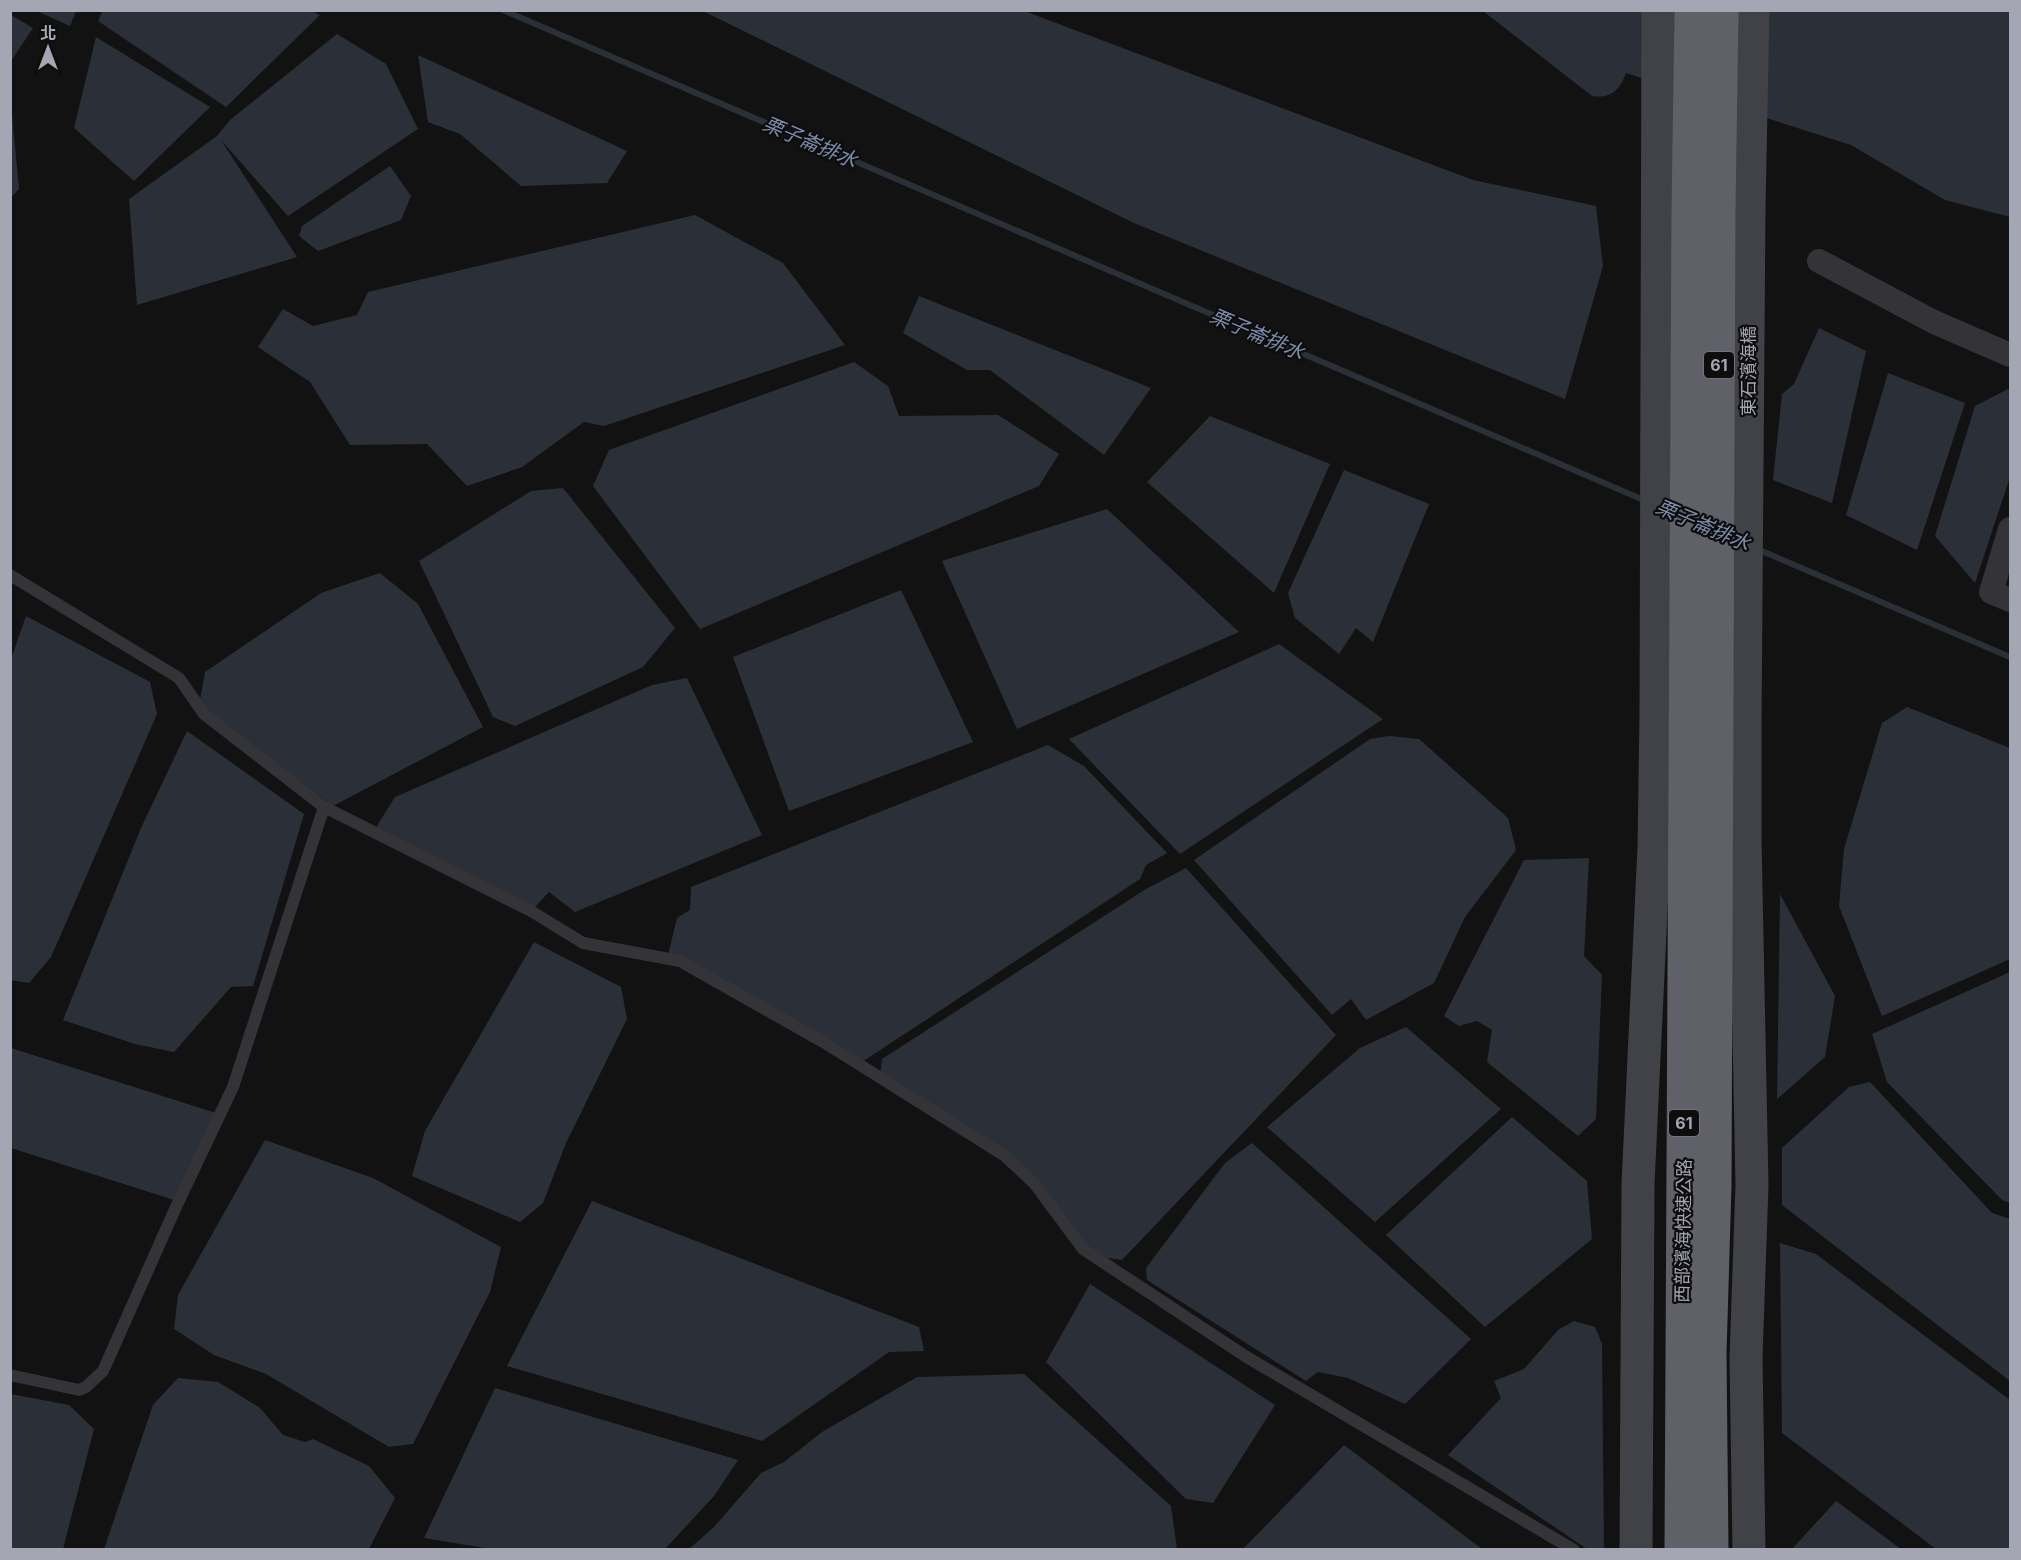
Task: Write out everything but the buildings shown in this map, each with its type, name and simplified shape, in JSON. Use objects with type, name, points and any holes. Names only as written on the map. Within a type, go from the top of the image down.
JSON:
[{"type":"highway","name":"西部濱海快速公路","points":[[1681,1550],[1691,10]]},
{"type":"highway","name":"東石濱海橋","points":[[1722,10],[1719,210],[1732,725]]},
{"type":"highway","name":"西部濱海快速公路","points":[[1712,1550],[1710,1353],[1732,725]]},
{"type":"street","points":[[1636,1550],[1638,1185],[1654,848],[1658,10]]},
{"type":"street","name":"東石濱海橋","points":[[1732,725],[1749,208],[1753,10]]},
{"type":"street","points":[[1819,261],[1934,322],[2010,355]]},
{"type":"street","points":[[2010,528],[1991,592],[2010,600]]},
{"type":"street","points":[[1732,725],[1745,852],[1752,1185],[1746,1358],[1749,1550]]},
{"type":"lane","points":[[10,575],[179,678],[204,714],[324,807],[531,911],[584,943],[680,962],[825,1043],[1005,1156],[1034,1183],[1083,1249],[1245,1356],[1574,1550]]},
{"type":"lane","points":[[10,1375],[79,1390],[86,1387],[103,1371],[176,1207],[233,1087],[324,807]]},
{"type":"shaded area","points":[[103,10],[309,10],[320,15],[226,107],[98,21]]},
{"type":"shaded area","points":[[37,11],[76,11],[70,26]]},
{"type":"shaded area","points":[[703,11],[1027,11],[1473,180],[1596,206],[1603,266],[1565,399],[1134,223]]},
{"type":"shaded area","points":[[1483,11],[2010,11],[2010,217],[1945,200],[1851,145],[1626,73],[1618,89],[1610,95],[1592,96]]},
{"type":"shaded area","points":[[11,15],[33,28],[11,61]]},
{"type":"shaded area","points":[[337,34],[386,64],[418,129],[288,216],[221,140],[297,257],[137,305],[129,199],[217,136],[230,120]]},
{"type":"shaded area","points":[[96,37],[210,107],[134,181],[74,128]]},
{"type":"shaded area","points":[[418,55],[627,151],[607,183],[521,186],[460,134],[428,122]]},
{"type":"shaded area","points":[[10,92],[19,189],[11,197],[10,197]]},
{"type":"shaded area","points":[[390,166],[411,196],[401,220],[318,251],[299,236],[302,226]]},
{"type":"shaded area","points":[[695,215],[783,263],[845,345],[604,426],[584,422],[522,467],[467,486],[427,444],[350,445],[310,382],[258,347],[283,309],[313,326],[357,315],[368,292]]},
{"type":"shaded area","points":[[919,296],[1151,388],[1104,455],[990,370],[967,370],[903,333]]},
{"type":"shaded area","points":[[1819,328],[1866,351],[1832,503],[1773,480],[1782,394],[1794,384]]},
{"type":"shaded area","points":[[854,362],[888,386],[899,416],[998,415],[1059,454],[1039,486],[700,629],[593,486],[609,450]]},
{"type":"shaded area","points":[[1888,373],[1965,403],[1917,550],[1846,515]]},
{"type":"shaded area","points":[[2010,390],[2010,477],[1975,583],[1935,536],[1975,406]]},
{"type":"shaded area","points":[[1210,416],[1330,464],[1274,593],[1147,482]]},
{"type":"shaded area","points":[[1344,470],[1429,504],[1373,642],[1356,628],[1339,654],[1295,618],[1288,593]]},
{"type":"shaded area","points":[[563,488],[675,628],[643,667],[515,726],[493,717],[419,561],[531,491]]},
{"type":"shaded area","points":[[1107,509],[1239,632],[1017,729],[942,561]]},
{"type":"shaded area","points":[[380,573],[418,604],[483,727],[333,806],[199,706],[205,672],[321,593]]},
{"type":"shaded area","points":[[901,590],[973,742],[789,811],[733,657]]},
{"type":"shaded area","points":[[26,616],[150,682],[157,714],[51,957],[29,983],[10,980],[11,659]]},
{"type":"shaded area","points":[[1279,644],[1383,719],[1180,854],[1069,739]]},
{"type":"shaded area","points":[[687,678],[762,835],[575,912],[549,892],[531,911],[375,829],[395,797],[652,685]]},
{"type":"shaded area","points":[[1907,707],[2010,748],[2010,959],[1882,1016],[1839,906],[1844,849],[1882,723]]},
{"type":"shaded area","points":[[187,731],[304,814],[253,986],[231,987],[174,1052],[135,1044],[63,1020],[141,828]]},
{"type":"shaded area","points":[[1389,736],[1419,739],[1508,818],[1516,850],[1465,917],[1434,983],[1366,1020],[1351,999],[1332,1015],[1194,860],[1370,739]]},
{"type":"shaded area","points":[[1048,745],[1084,766],[1167,853],[1146,865],[1140,879],[859,1064],[667,959],[677,918],[690,910],[691,887]]},
{"type":"shaded area","points":[[1589,858],[1584,956],[1602,975],[1596,1119],[1578,1136],[1487,1062],[1492,1030],[1477,1021],[1459,1026],[1444,1016],[1524,860]]},
{"type":"shaded area","points":[[1186,868],[1336,1035],[1122,1260],[1094,1256],[1020,1170],[880,1077],[882,1059],[1146,889]]},
{"type":"shaded area","points":[[1780,894],[1835,996],[1825,1057],[1777,1099]]},
{"type":"shaded area","points":[[534,942],[621,987],[627,1019],[566,1143],[543,1203],[520,1222],[412,1176],[425,1131]]},
{"type":"shaded area","points":[[2010,972],[2010,1203],[2002,1200],[1887,1082],[1872,1034]]},
{"type":"shaded area","points":[[1406,1027],[1501,1109],[1375,1222],[1267,1127],[1360,1048]]},
{"type":"shaded area","points":[[11,1048],[216,1113],[174,1200],[11,1148]]},
{"type":"shaded area","points":[[1870,1082],[1992,1213],[2010,1219],[2010,1381],[1782,1205],[1782,1148],[1849,1087]]},
{"type":"shaded area","points":[[1512,1117],[1587,1181],[1592,1239],[1485,1327],[1386,1235]]},
{"type":"shaded area","points":[[265,1140],[373,1178],[501,1247],[490,1292],[413,1444],[389,1447],[266,1374],[214,1355],[174,1329],[178,1295]]},
{"type":"shaded area","points":[[1252,1143],[1471,1339],[1405,1404],[1348,1378],[1318,1372],[1306,1381],[1147,1280],[1146,1268],[1225,1163]]},
{"type":"shaded area","points":[[592,1201],[919,1327],[924,1351],[889,1352],[762,1441],[507,1366]]},
{"type":"shaded area","points":[[1780,1243],[1816,1254],[2010,1400],[2010,1549],[1936,1549],[1782,1433]]},
{"type":"shaded area","points":[[1090,1284],[1275,1405],[1213,1503],[1186,1499],[1046,1362]]},
{"type":"shaded area","points":[[1574,1321],[1595,1327],[1602,1344],[1604,1549],[1587,1549],[1448,1455],[1501,1398],[1494,1381],[1524,1369],[1558,1330]]},
{"type":"shaded area","points":[[1024,1374],[1171,1506],[1177,1549],[689,1549],[714,1527],[761,1473],[784,1462],[822,1432],[917,1377]]},
{"type":"shaded area","points":[[178,1378],[218,1382],[260,1408],[283,1435],[305,1442],[313,1439],[369,1466],[395,1498],[369,1549],[104,1549],[153,1405]]},
{"type":"shaded area","points":[[495,1388],[738,1460],[714,1496],[665,1549],[491,1549],[424,1538]]},
{"type":"shaded area","points":[[11,1394],[69,1405],[94,1429],[63,1549],[11,1549]]},
{"type":"shaded area","points":[[1344,1445],[1482,1549],[1243,1549]]},
{"type":"shaded area","points":[[1836,1501],[1901,1549],[1792,1549]]},
{"type":"waterway","name":"栗子崙排水","points":[[503,10],[1646,501]]},
{"type":"waterway","name":"栗子崙排水","points":[[1757,549],[2010,657]]}]
